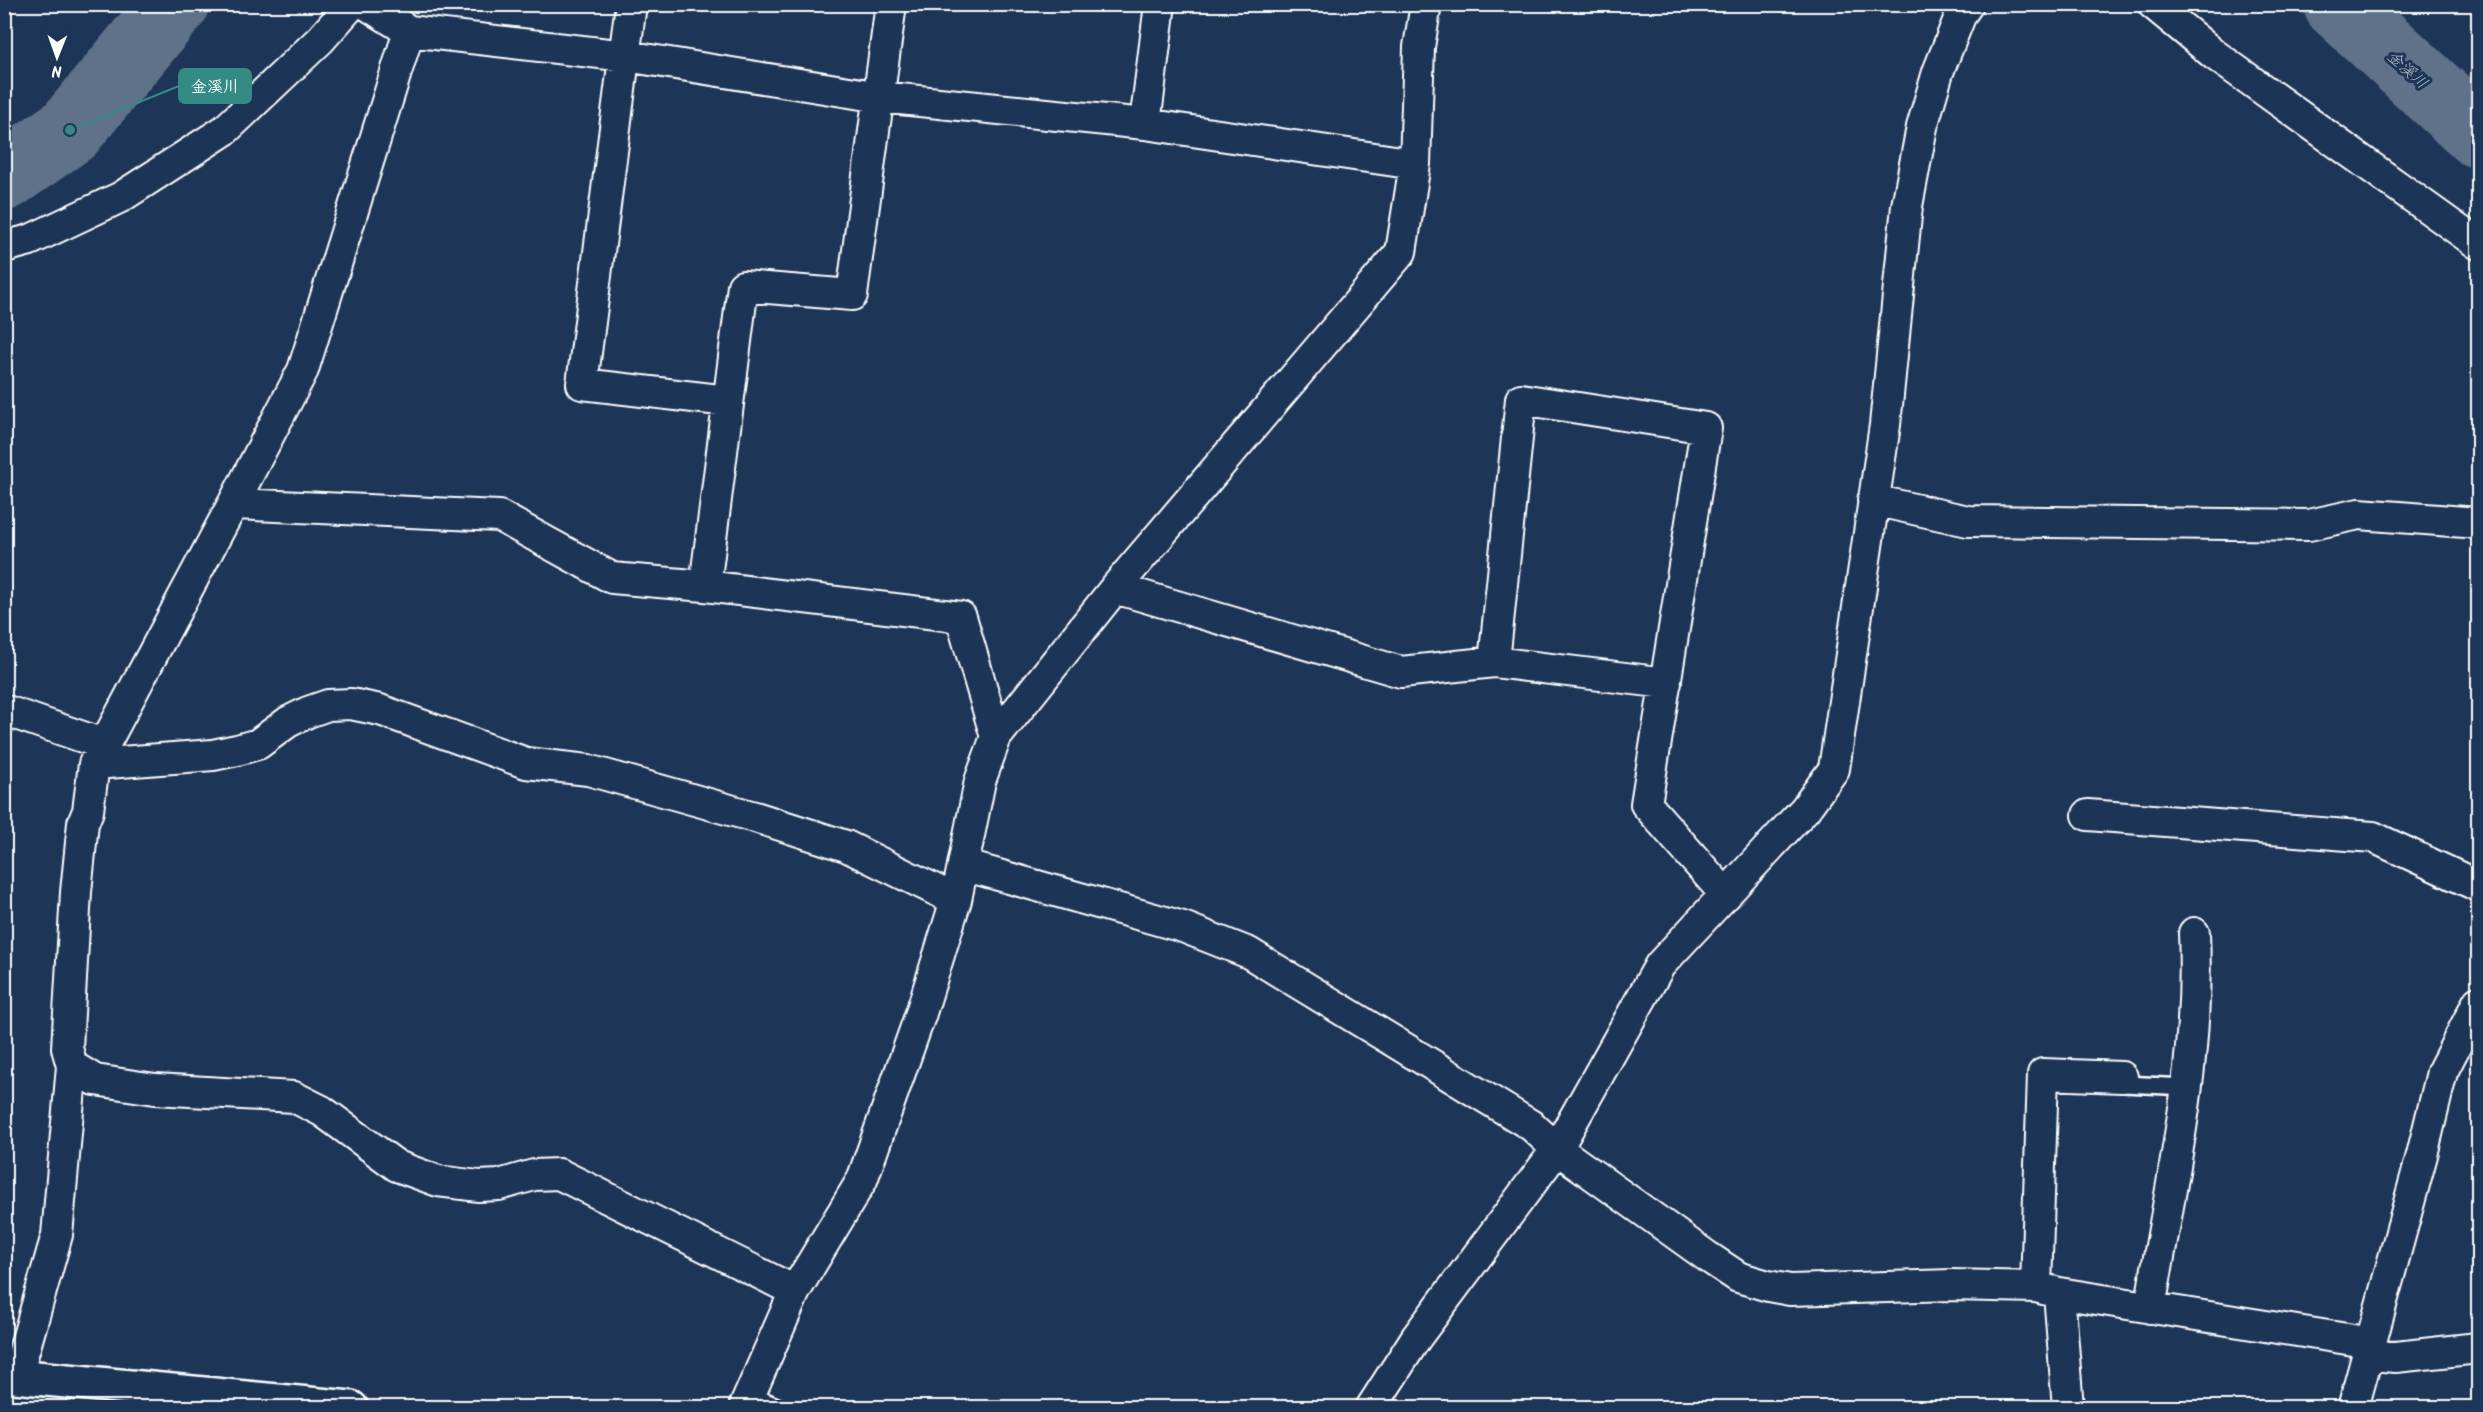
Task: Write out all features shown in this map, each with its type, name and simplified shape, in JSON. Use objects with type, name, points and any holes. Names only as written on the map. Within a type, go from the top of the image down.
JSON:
[{"type":"street","points":[[4,247],[30,240],[121,197],[225,130],[320,40],[352,4]]},
{"type":"street","points":[[366,4],[410,31],[626,56],[880,97],[1145,124],[1415,164]]},
{"type":"street","points":[[631,4],[582,384],[728,401]]},
{"type":"street","points":[[705,586],[743,286],[852,295],[891,4]]},
{"type":"street","points":[[1145,124],[1160,4]]},
{"type":"street","points":[[748,1401],[795,1290],[862,1180],[921,1013],[956,900],[980,782],[996,737],[1115,588],[1401,252],[1415,164],[1419,47],[1426,4]]},
{"type":"street","points":[[1371,1407],[1416,1338],[1557,1149],[1660,965],[1805,809],[1834,769],[1885,425],[1906,206],[1922,127],[1938,72],[1961,14],[1968,4]]},
{"type":"street","points":[[2153,4],[2215,55],[2478,244]]},
{"type":"street","points":[[351,1407],[159,1398],[11,1375],[57,1235],[72,1066],[67,1048],[76,892],[83,823],[88,811],[99,754],[303,370],[410,31]]},
{"type":"street","points":[[1494,662],[1521,399],[1706,428],[1646,804],[1726,895]]},
{"type":"street","points":[[1873,500],[1968,521],[2309,525],[2359,514],[2478,523]]},
{"type":"street","points":[[233,504],[499,516],[612,578],[705,586],[961,617],[996,737]]},
{"type":"street","points":[[1115,588],[1401,672],[1494,662],[1666,684]]},
{"type":"street","points":[[4,710],[99,754],[213,755],[258,744],[288,722],[308,712],[328,705],[351,704],[380,710],[526,763],[588,770],[755,817],[835,843],[956,900]]},
{"type":"street","points":[[2088,815],[2373,837],[2478,886]]},
{"type":"street","points":[[963,865],[1183,927],[1249,953],[1532,1125],[1557,1149],[1708,1257],[1738,1276],[1768,1286],[1790,1290],[1952,1286],[2048,1290],[2370,1349],[2396,1357],[2478,1348]]},
{"type":"street","points":[[2150,1308],[2187,1087],[2195,1006],[2194,933]]},
{"type":"street","points":[[2353,1407],[2442,1072],[2478,1002]]},
{"type":"street","points":[[72,1066],[95,1080],[155,1089],[294,1097],[322,1111],[397,1166],[438,1181],[479,1186],[500,1185],[534,1175],[559,1174],[795,1290]]},
{"type":"street","points":[[2068,1407],[2048,1290],[2043,1074],[2122,1077]]},
{"type":"lane","points":[[2122,1077],[2124,1084],[2187,1087]]},
{"type":"lane","points":[[748,1401],[781,1407]]},
{"type":"waterway","name":"金溪川","points":[[4,176],[70,130],[174,4]]},
{"type":"waterway","name":"金溪川","points":[[2338,4],[2478,133]]},
{"type":"place","name":"金溪川","points":[[70,130]]}]
